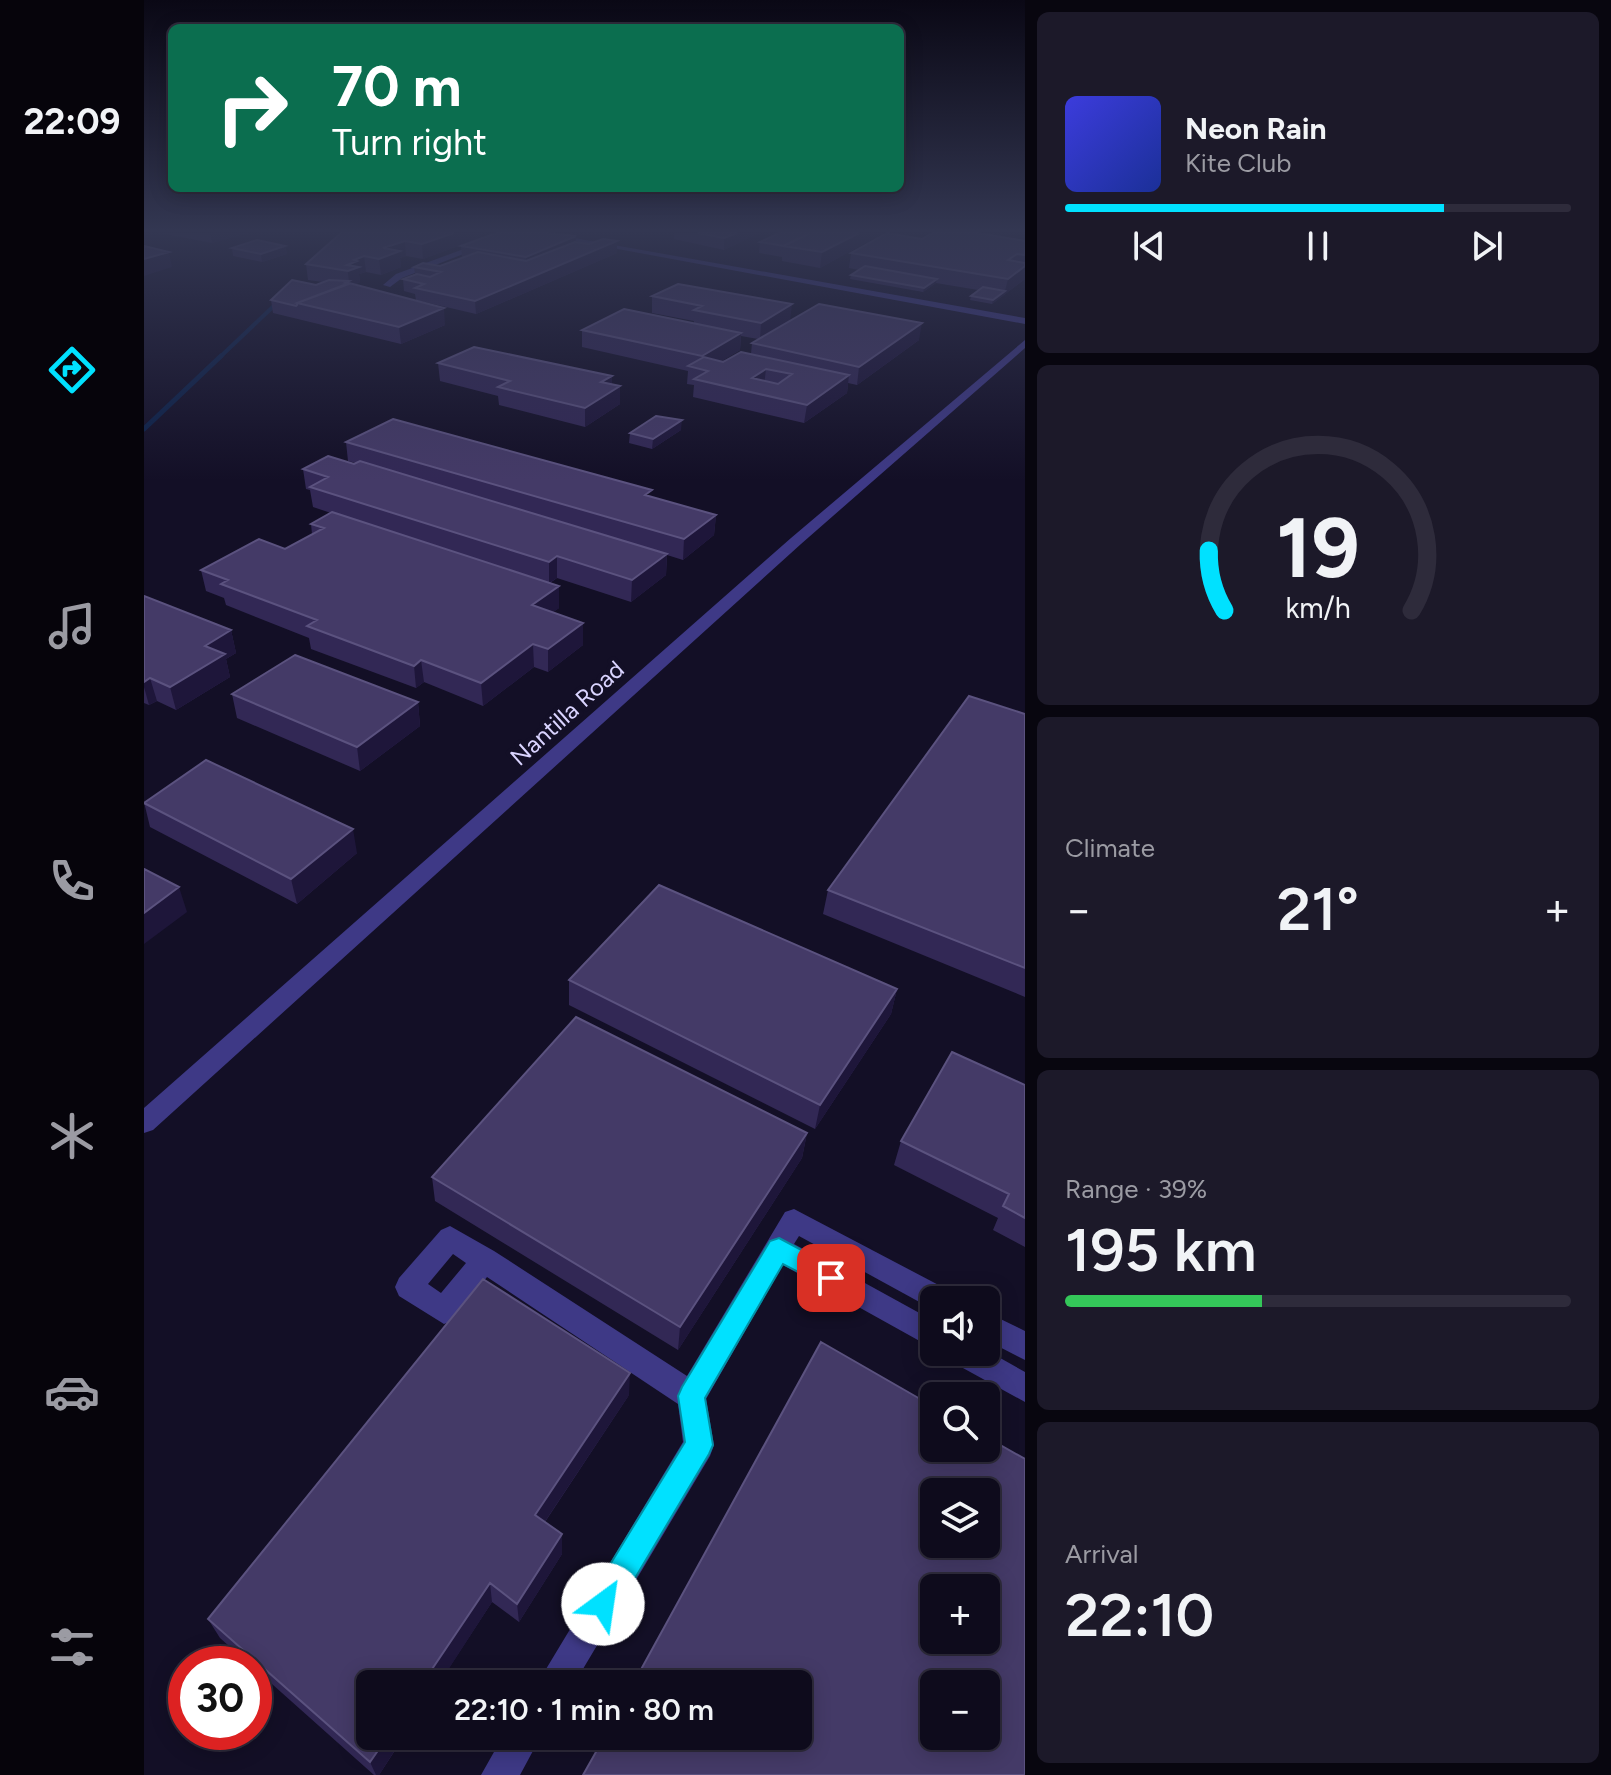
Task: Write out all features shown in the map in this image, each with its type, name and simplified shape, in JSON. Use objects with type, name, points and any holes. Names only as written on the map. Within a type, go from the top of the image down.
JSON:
[{"type":"street","points":[[996,316],[1025,321]]},
{"type":"street","name":"Nantilla Road","points":[[144,1123],[762,571],[1025,343]]},
{"type":"street","points":[[562,1670],[699,1445],[691,1396],[794,1220],[920,1289]]},
{"type":"street","points":[[779,1249],[920,1328]]},
{"type":"street","points":[[485,1260],[691,1396]]},
{"type":"street","points":[[1000,1333],[1025,1346]]},
{"type":"street","points":[[986,1366],[1025,1388]]},
{"type":"street","points":[[499,1775],[514,1750]]},
{"type":"building","points":[[352,316],[425,316],[399,327]]},
{"type":"building","points":[[610,316],[657,316],[741,333],[702,356],[582,330]]},
{"type":"building","points":[[724,316],[773,316],[761,323]]},
{"type":"building","points":[[799,316],[883,316],[922,323],[859,367],[752,343]]},
{"type":"building","points":[[474,347],[612,376],[601,382],[620,386],[585,408],[498,387],[510,381],[438,363]]},
{"type":"building","points":[[741,352],[849,375],[807,405],[694,379],[708,371],[688,366],[704,357],[723,362]],"holes":[[[766,369],[792,374],[778,384],[752,378]]]},
{"type":"building","points":[[656,416],[682,420],[653,439],[630,433]]},
{"type":"building","points":[[393,419],[652,490],[645,495],[716,515],[684,539],[346,442]]},
{"type":"building","points":[[328,456],[354,464],[360,461],[667,554],[632,580],[557,556],[549,562],[310,487],[328,477],[303,469]]},
{"type":"building","points":[[332,512],[559,586],[532,605],[583,623],[548,649],[533,644],[481,683],[421,660],[414,666],[307,626],[317,620],[221,584],[228,580],[201,570],[259,539],[285,549],[324,528],[311,524]]},
{"type":"building","points":[[144,596],[231,630],[205,646],[225,654],[170,687],[150,678],[144,682]]},
{"type":"building","points":[[295,655],[418,702],[357,747],[232,694]]},
{"type":"building","points":[[969,696],[1025,714],[1025,968],[828,890]]},
{"type":"building","points":[[206,760],[353,829],[291,879],[144,803]]},
{"type":"building","points":[[144,869],[179,887],[144,913]]},
{"type":"building","points":[[659,885],[897,989],[820,1105],[569,980]]},
{"type":"building","points":[[576,1017],[807,1133],[680,1327],[432,1177]]},
{"type":"building","points":[[952,1052],[1025,1085],[1025,1218],[1003,1206],[1009,1194],[901,1141]]},
{"type":"building","points":[[483,1279],[630,1373],[535,1515],[562,1534],[517,1604],[490,1583],[431,1670],[356,1670],[356,1750],[272,1675],[272,1646],[239,1646],[208,1619]]},
{"type":"building","points":[[821,1342],[920,1399],[920,1462],[1000,1462],[1000,1445],[1025,1459],[1025,1775],[583,1775],[597,1750],[812,1750],[812,1670],[641,1670]]},
{"type":"building","points":[[356,1750],[378,1750],[370,1762]]},
{"type":"waterway","points":[[219,358],[263,316]]},
{"type":"waterway","points":[[144,429],[221,356]]},
{"type":"route","points":[[603,1604],[699,1445],[691,1396],[779,1249],[831,1278]]}]
